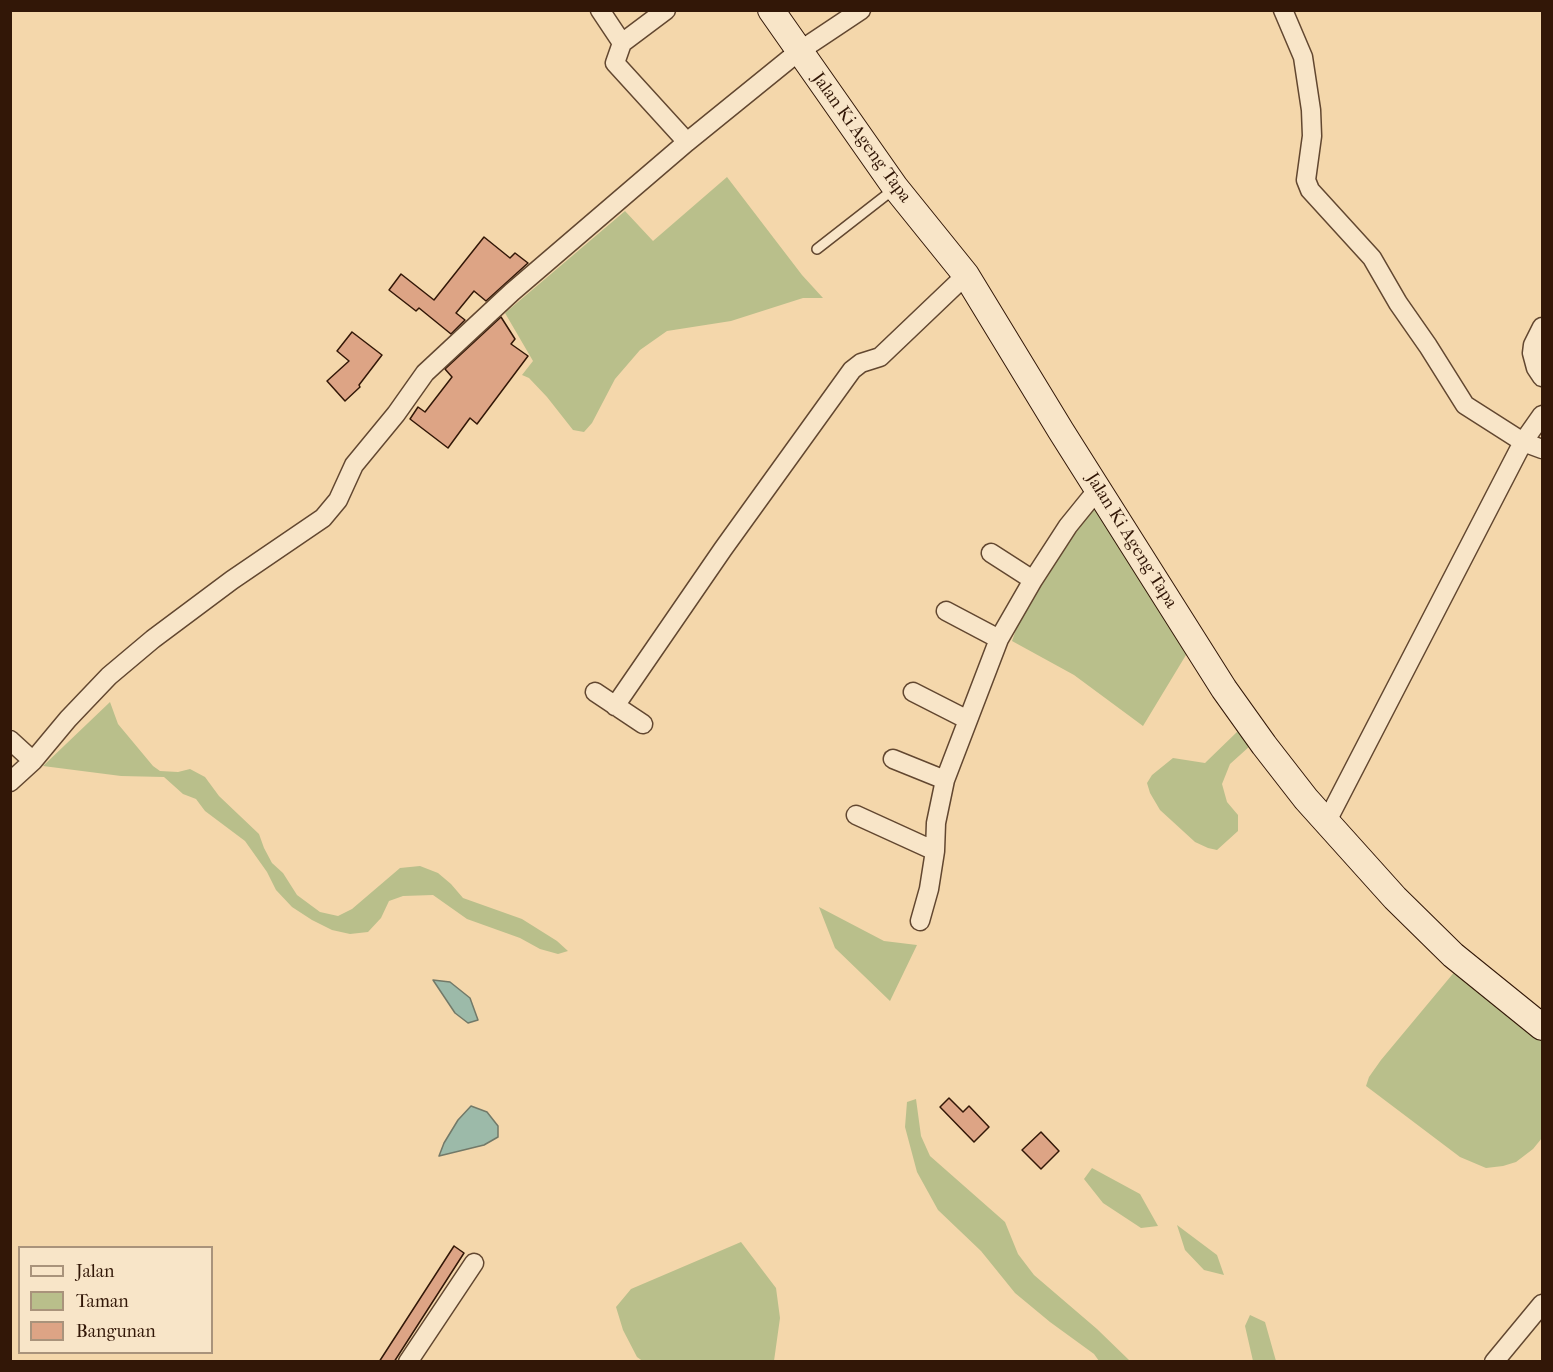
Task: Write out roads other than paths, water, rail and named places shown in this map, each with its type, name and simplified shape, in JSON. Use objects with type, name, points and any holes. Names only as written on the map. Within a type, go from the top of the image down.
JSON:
[{"type":"street","points":[[600,10],[622,43]]},
{"type":"street","points":[[666,10],[622,43],[615,63],[687,142]]},
{"type":"street","name":"Jalan Ki Ageng Tapa","points":[[771,10],[798,52],[896,187],[966,275],[1224,689],[1292,781],[1395,898],[1453,955],[1542,1027]]},
{"type":"street","points":[[10,782],[33,761],[68,719],[109,676],[153,639],[232,580],[323,518],[338,500],[354,465],[396,414],[425,373],[512,292],[687,142],[798,52],[861,10]]},
{"type":"street","points":[[1283,10],[1302,57],[1311,110],[1312,136],[1306,180],[1310,190],[1372,258],[1398,303],[1465,405],[1523,442],[1542,449]]},
{"type":"street","points":[[615,706],[723,549],[852,370],[861,363],[880,357],[966,275]]},
{"type":"street","points":[[1542,327],[1533,345],[1532,353],[1536,368],[1542,377]]},
{"type":"street","points":[[1327,821],[1523,442],[1542,415]]},
{"type":"street","points":[[920,921],[929,889],[935,851],[936,824],[945,780],[999,639],[1068,526],[1098,489]]},
{"type":"street","points":[[991,553],[1033,580]]},
{"type":"street","points":[[946,611],[999,639]]},
{"type":"street","points":[[595,692],[643,724]]},
{"type":"street","points":[[913,692],[968,720]]},
{"type":"street","points":[[10,740],[33,761]]},
{"type":"street","points":[[893,759],[945,780]]},
{"type":"street","points":[[856,815],[935,851]]},
{"type":"street","points":[[408,1362],[474,1263]]},
{"type":"street","points":[[1494,1362],[1542,1305]]},
{"type":"lane","points":[[817,249],[896,187]]}]
